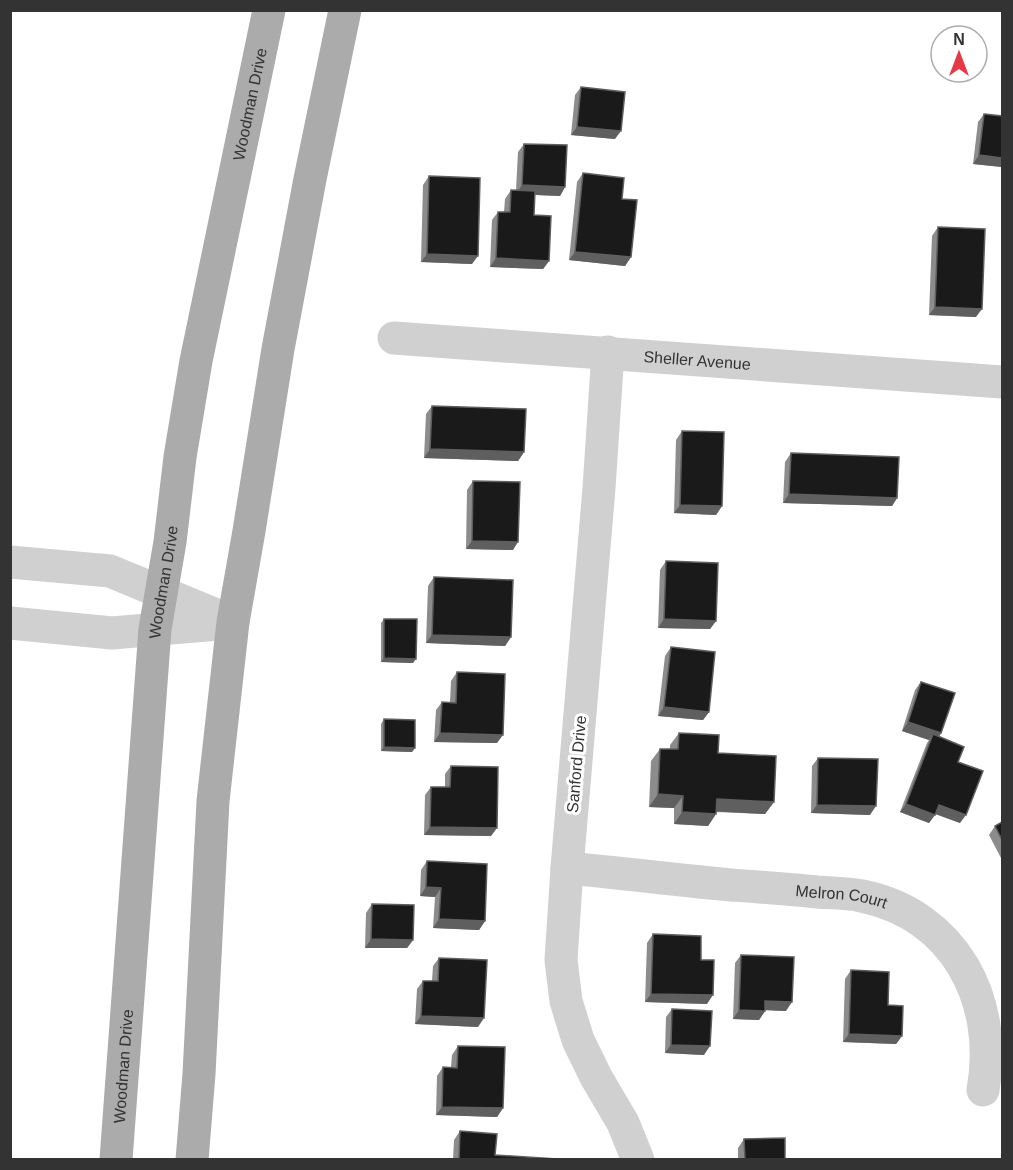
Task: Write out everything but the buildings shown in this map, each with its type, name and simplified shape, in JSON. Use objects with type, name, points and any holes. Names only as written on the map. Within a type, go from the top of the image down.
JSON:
[{"type":"main road","name":"Woodman Drive","points":[[116,1160],[155,629],[194,372],[269,10]]},
{"type":"main road","points":[[192,1160],[199,1074],[213,801],[233,622],[278,349],[345,10]]},
{"type":"street","name":"Sheller Avenue","points":[[394,338],[1002,382]]},
{"type":"street","name":"Sanford Drive","points":[[608,352],[561,960],[566,1001],[578,1040],[596,1077],[623,1123],[638,1160]]},
{"type":"street","points":[[10,562],[110,571],[233,622]]},
{"type":"street","points":[[10,623],[112,633],[233,622]]},
{"type":"street","name":"Melron Court","points":[[567,868],[720,884],[861,895],[892,904],[920,920],[945,941],[964,966],[978,995],[985,1026],[986,1073],[983,1090]]}]
